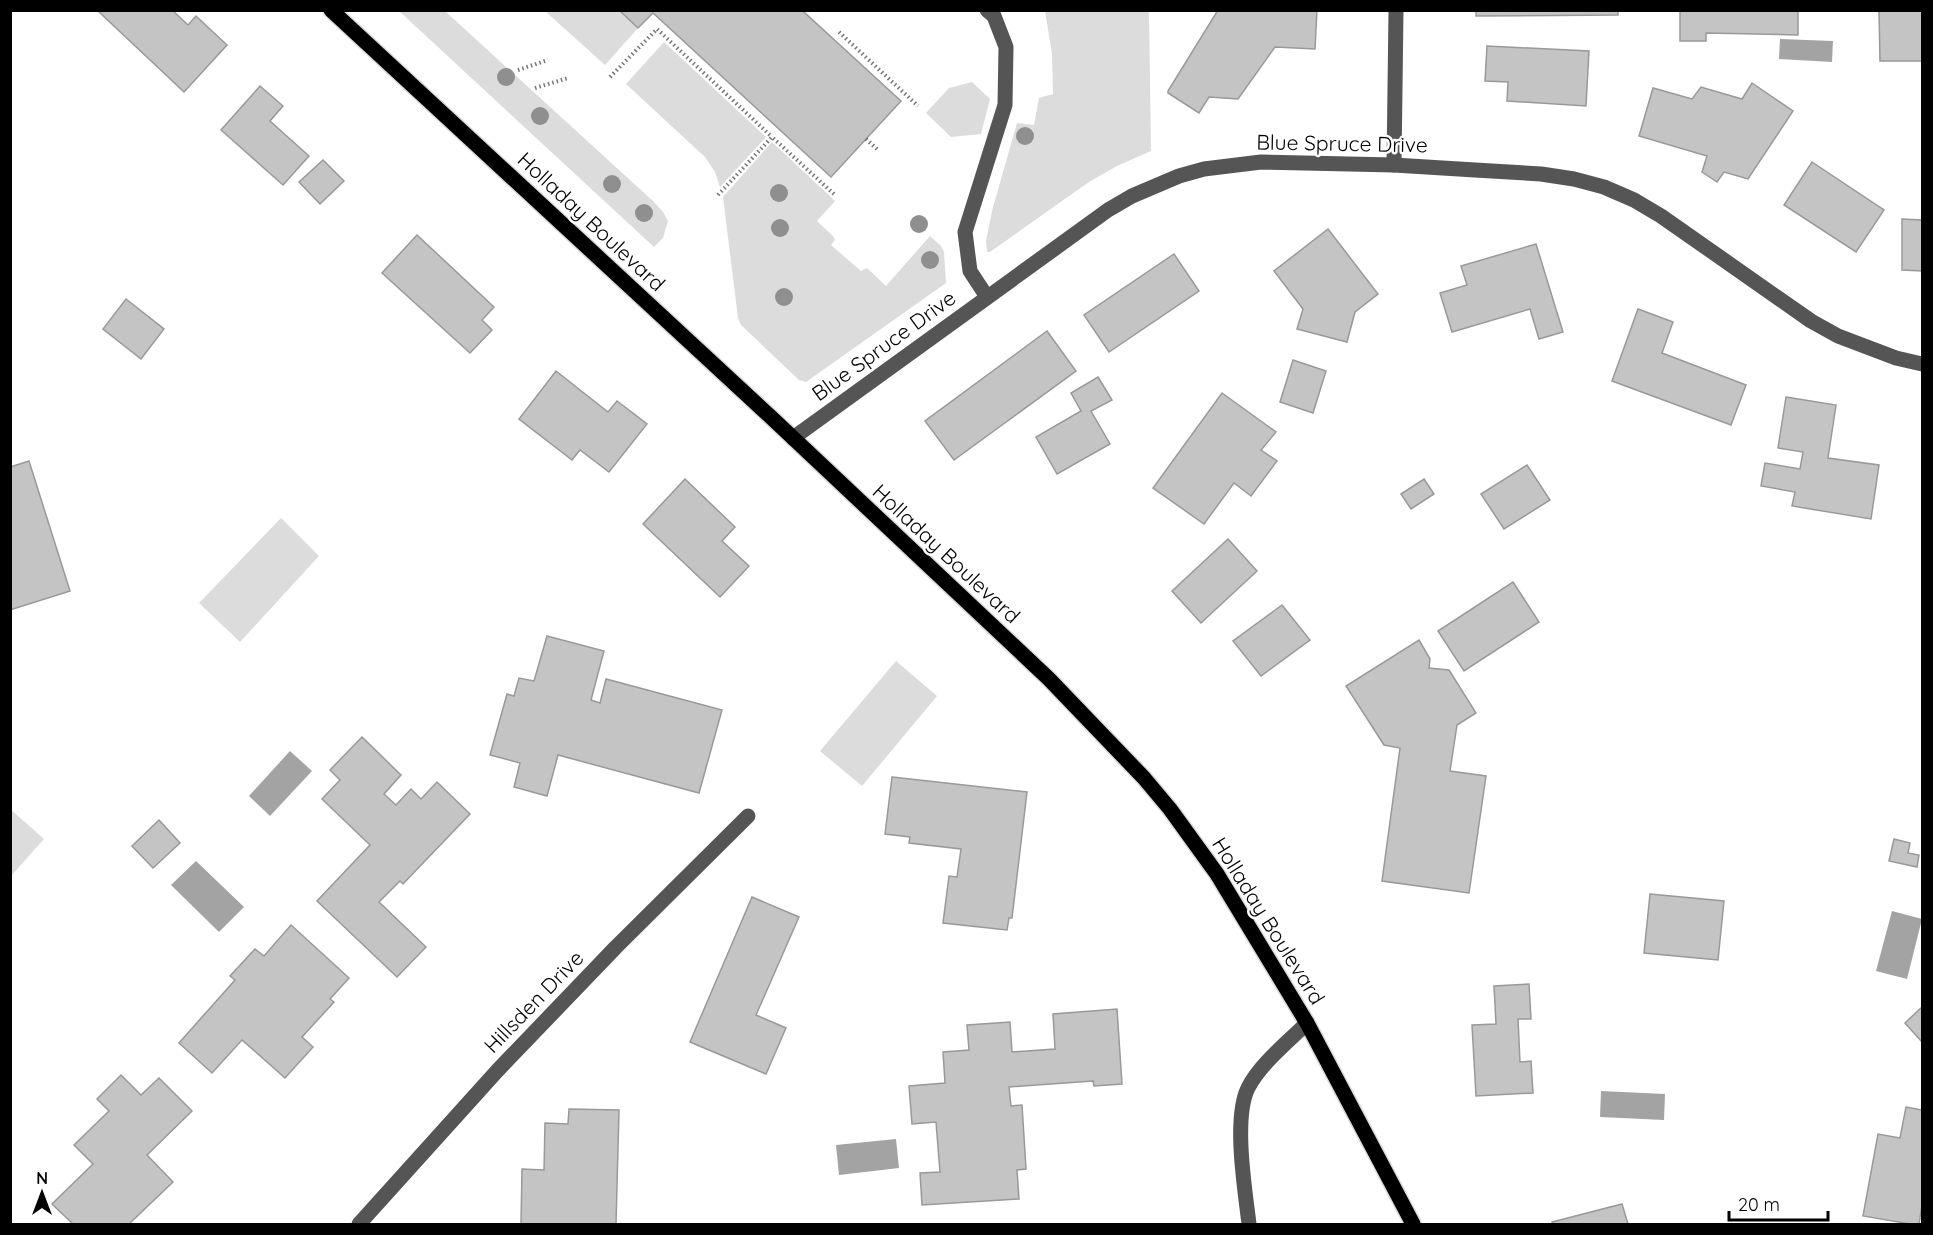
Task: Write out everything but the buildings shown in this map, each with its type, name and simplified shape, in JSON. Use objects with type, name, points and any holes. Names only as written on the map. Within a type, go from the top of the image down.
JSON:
[{"type":"main road","name":"Holladay Boulevard","points":[[331,10],[793,438],[1049,679],[1144,778],[1170,809],[1217,874],[1307,1023],[1413,1224]]},
{"type":"street","points":[[987,10],[994,16],[1006,47],[1005,105],[965,232],[970,271],[987,297]]},
{"type":"street","points":[[1394,165],[1396,10]]},
{"type":"street","name":"Blue Spruce Drive","points":[[793,438],[1108,210],[1140,192],[1179,176],[1204,169],[1261,162],[1394,165],[1541,174],[1605,187],[1661,216],[1811,321],[1867,348],[1923,364]]},
{"type":"street","name":"Hillsden Drive","points":[[359,1224],[504,1063],[616,947],[748,816]]},
{"type":"street","points":[[1249,1224],[1240,1124],[1248,1088],[1266,1063],[1307,1023]]},
{"type":"path","points":[[610,77],[657,28],[835,195]]},
{"type":"path","points":[[839,32],[918,106]]},
{"type":"path","points":[[518,70],[548,60]]},
{"type":"path","points":[[535,88],[568,78]]},
{"type":"path","points":[[718,195],[772,137]]},
{"type":"path","points":[[866,139],[878,150]]},
{"type":"shaded area","points":[[399,11],[445,11],[654,202],[668,221],[663,238],[654,247]]},
{"type":"shaded area","points":[[545,11],[619,11],[638,28],[605,65]]},
{"type":"shaded area","points":[[1045,11],[1149,11],[1151,151],[1089,182],[987,252],[986,241],[992,211],[1017,123],[1034,125],[1039,98],[1053,94],[1052,54]]},
{"type":"shaded area","points":[[1780,39],[1833,41],[1832,62],[1779,59]]},
{"type":"shaded area","points":[[664,42],[766,137],[720,187],[715,172],[705,157],[626,84]]},
{"type":"shaded area","points":[[972,82],[990,99],[981,134],[951,137],[926,113],[949,88]]},
{"type":"shaded area","points":[[772,142],[835,201],[817,221],[833,236],[835,240],[831,245],[861,271],[867,268],[886,286],[930,236],[944,252],[946,283],[806,382],[799,380],[741,325],[738,318],[723,197]]},
{"type":"shaded area","points":[[281,518],[319,556],[240,642],[199,603]]},
{"type":"shaded area","points":[[896,661],[937,696],[862,786],[820,751]]},
{"type":"shaded area","points":[[290,751],[312,771],[270,816],[249,796]]},
{"type":"shaded area","points":[[10,809],[44,839],[11,876],[10,876]]},
{"type":"shaded area","points":[[196,861],[244,907],[219,932],[171,885]]},
{"type":"shaded area","points":[[1892,911],[1922,919],[1907,979],[1876,971]]},
{"type":"shaded area","points":[[1601,1091],[1665,1094],[1664,1120],[1600,1117]]},
{"type":"shaded area","points":[[896,1139],[899,1168],[839,1175],[836,1145]]}]
